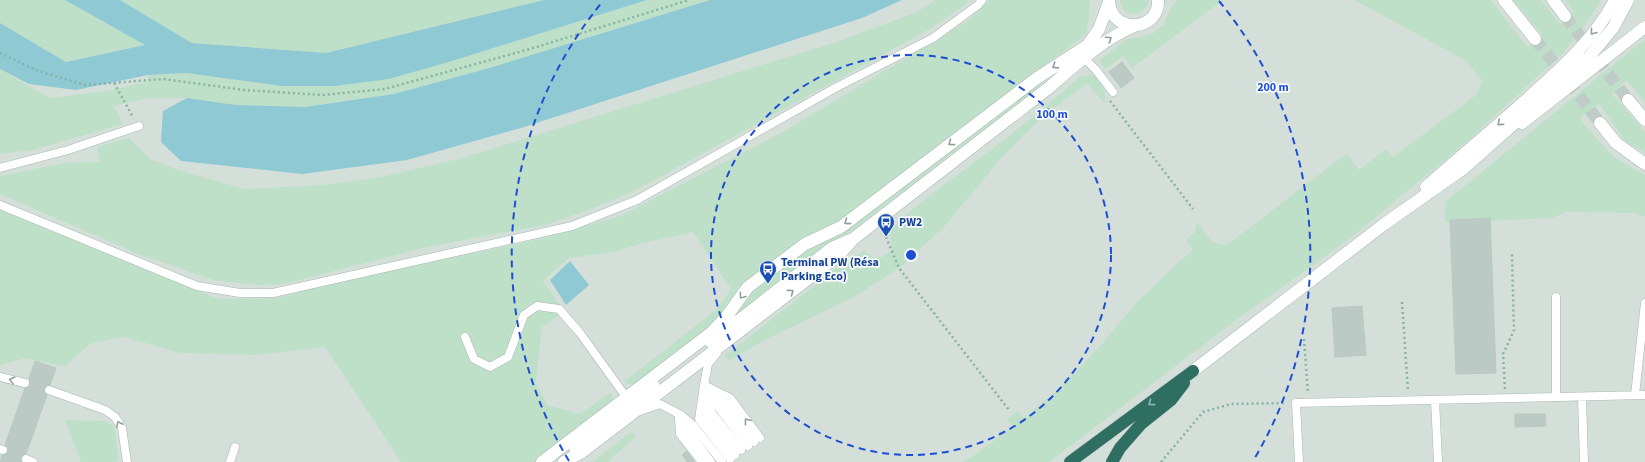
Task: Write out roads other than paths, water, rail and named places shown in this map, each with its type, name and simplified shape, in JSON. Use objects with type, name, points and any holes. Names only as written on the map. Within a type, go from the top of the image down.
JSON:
[{"type":"highway","points":[[1070,462],[1193,371]]},
{"type":"highway","points":[[1112,462],[1120,448],[1141,424],[1171,400],[1193,371]]},
{"type":"street","points":[[1504,0],[1535,40]]},
{"type":"street","points":[[1553,0],[1565,16]]},
{"type":"street","points":[[1383,225],[1510,115],[1557,72],[1592,33],[1615,0]]},
{"type":"street","points":[[1464,168],[1589,57],[1613,28],[1628,0]]},
{"type":"street","points":[[1109,1],[1110,10],[1118,20],[1129,25],[1137,25]]},
{"type":"street","points":[[1074,66],[1099,29],[1109,1]]},
{"type":"street","points":[[542,462],[728,340],[839,255],[853,239],[1051,86],[1084,58],[1111,38],[1137,25],[1145,23],[1151,18],[1160,1]]},
{"type":"street","points":[[1193,371],[1383,225],[1464,168],[1645,27]]},
{"type":"street","points":[[629,405],[712,333],[727,316],[748,287],[805,244],[841,227],[1038,78],[1088,45]]},
{"type":"street","points":[[1628,100],[1645,120]]},
{"type":"street","points":[[1600,123],[1616,142],[1645,164]]},
{"type":"street","points":[[565,461],[576,446],[832,248],[853,239]]},
{"type":"lane","points":[[0,205],[197,286],[240,292],[273,293],[572,226],[637,200],[835,88],[933,38],[978,5],[982,0]]},
{"type":"lane","points":[[1084,58],[1096,70],[1113,92]]},
{"type":"lane","points":[[0,168],[68,150],[139,126]]},
{"type":"lane","points":[[1556,297],[1556,397]]},
{"type":"lane","points":[[1635,395],[1645,304]]},
{"type":"lane","points":[[465,337],[474,359],[490,367],[508,357],[524,315],[537,306],[559,309],[580,332],[629,405],[660,404],[679,414],[693,425],[741,450]]},
{"type":"lane","points":[[728,340],[708,364],[704,385],[705,416],[741,450]]},
{"type":"lane","points":[[0,377],[25,383]]},
{"type":"lane","points":[[704,385],[718,407],[741,450]]},
{"type":"lane","points":[[704,385],[730,398],[741,450]]},
{"type":"lane","points":[[50,390],[105,410],[115,417],[122,428],[127,462]]},
{"type":"lane","points":[[1299,462],[1296,403],[1645,395]]},
{"type":"lane","points":[[1582,396],[1584,462]]},
{"type":"lane","points":[[1435,400],[1438,462]]},
{"type":"lane","points":[[679,414],[680,434],[702,462]]},
{"type":"lane","points":[[679,414],[687,430],[711,462]]},
{"type":"lane","points":[[230,462],[235,447]]},
{"type":"water","points":[[65,0],[120,0],[192,43],[326,53],[544,0],[647,0],[452,61],[389,79],[334,86],[282,86],[186,73],[148,75],[76,90],[29,84],[0,69],[0,23],[66,62],[145,45]]},
{"type":"water","points":[[710,0],[902,0],[862,18],[524,127],[407,160],[302,174],[181,161],[161,142],[163,111],[187,98],[236,105],[305,107],[394,94],[493,67]]},
{"type":"water","points":[[570,261],[589,285],[566,305],[550,280]]},
{"type":"tunnel","points":[[1565,16],[1628,100]]},
{"type":"tunnel","points":[[1535,39],[1600,123]]},
{"type":"place","name":"PW2","points":[[886,237]]},
{"type":"place","name":"Terminal PW (Résa Parking Eco)","points":[[768,284]]}]
